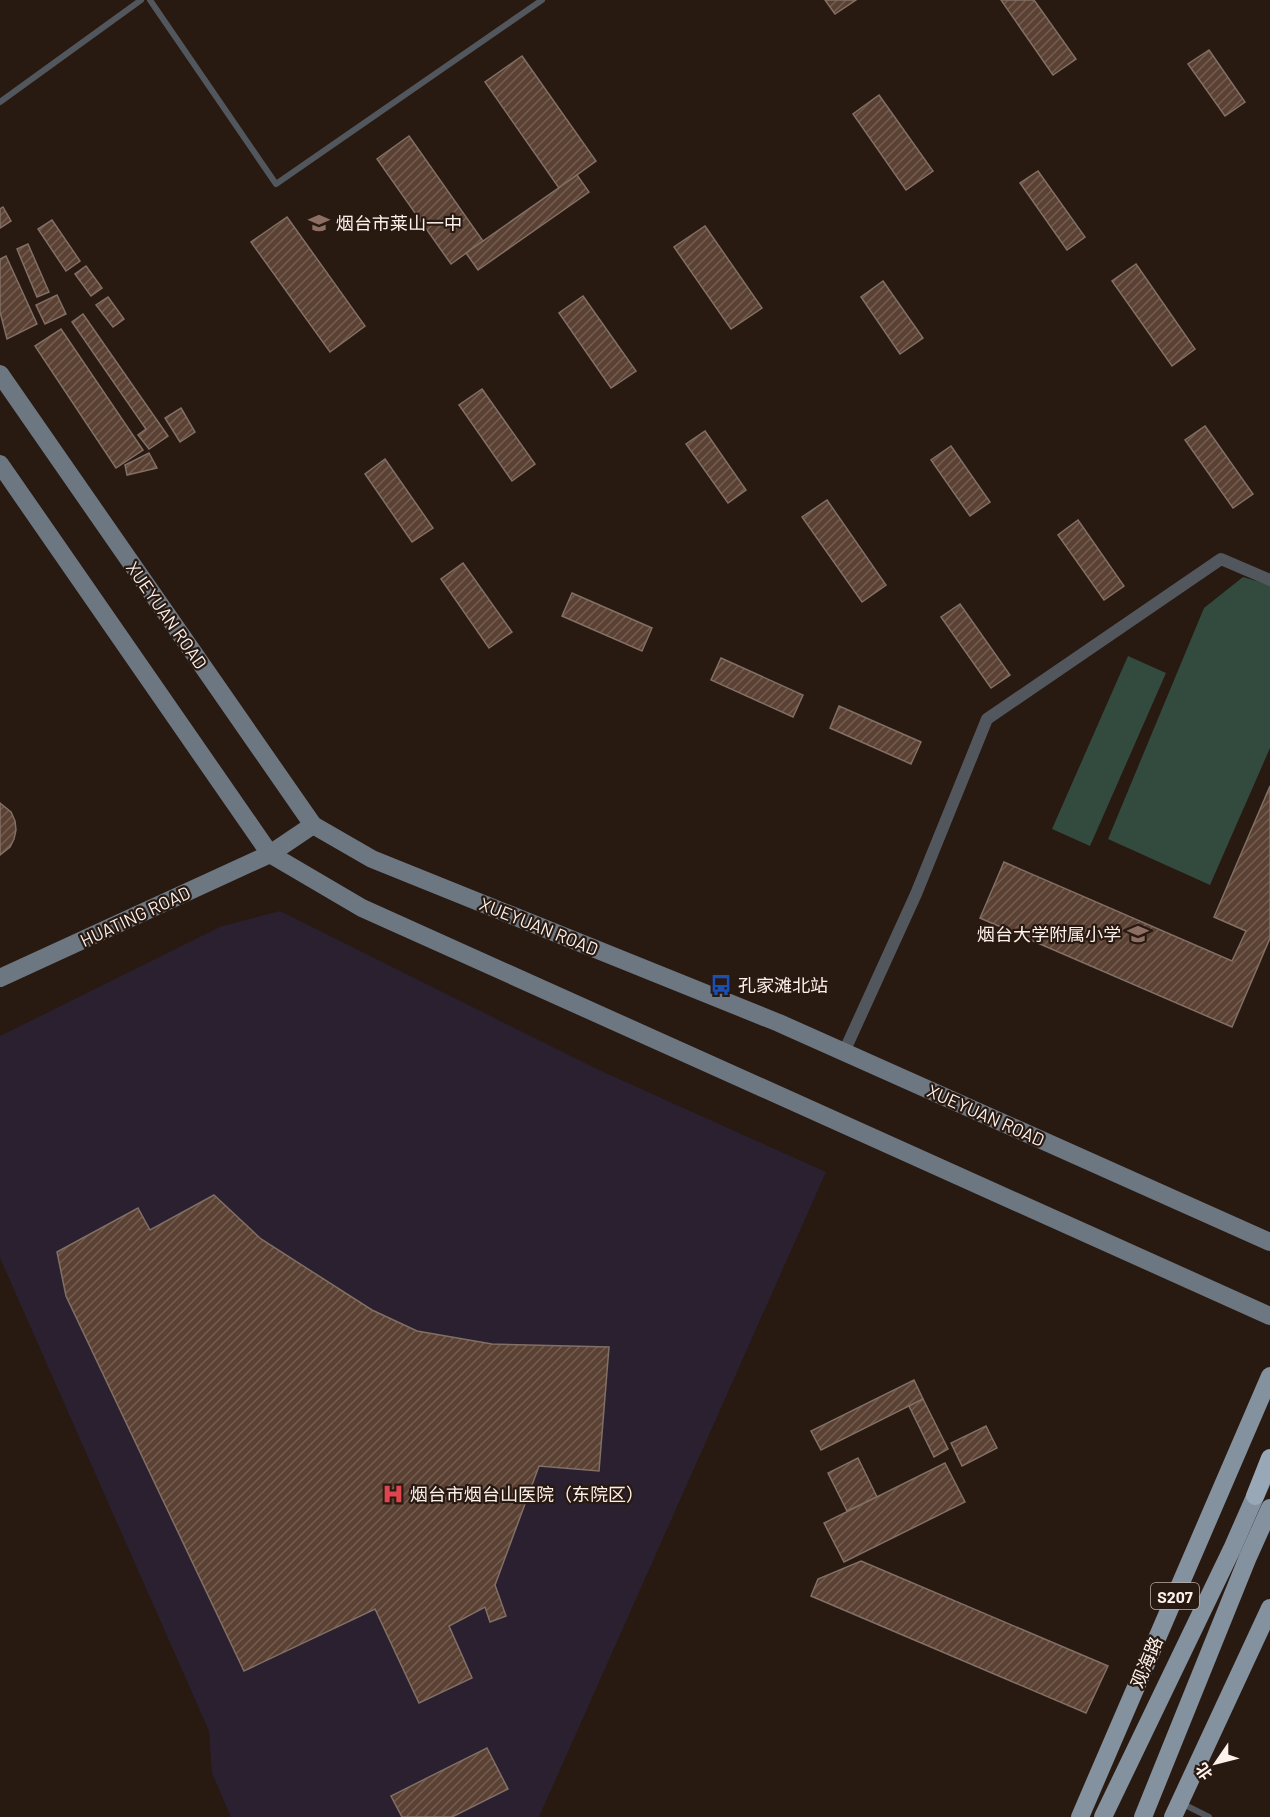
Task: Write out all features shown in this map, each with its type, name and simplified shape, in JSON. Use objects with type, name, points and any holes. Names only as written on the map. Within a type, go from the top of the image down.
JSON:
[{"type":"highway","points":[[1255,1496],[1270,1460]]},
{"type":"main road","name":"XUEYUAN ROAD","points":[[0,374],[313,825],[372,859],[779,1023],[1270,1242]]},
{"type":"main road","points":[[0,464],[270,854],[362,908],[1270,1316]]},
{"type":"main road","name":"HUATING ROAD","points":[[0,978],[270,854],[313,825]]},
{"type":"main road","name":"观海路","points":[[1080,1817],[1270,1376]]},
{"type":"main road","name":"观海路","points":[[1103,1817],[1255,1496]]},
{"type":"main road","points":[[1143,1817],[1270,1508]]},
{"type":"main road","points":[[1176,1810],[1270,1608]]},
{"type":"street","points":[[844,1052],[916,894],[987,718],[1221,559],[1270,580]]},
{"type":"lane","points":[[0,102],[141,0]]},
{"type":"lane","points":[[150,0],[276,184],[542,0]]},
{"type":"lane","points":[[1176,1810],[1209,1817]]},
{"type":"shaded area","name":"烟台市烟台山医院（东院区）","points":[[280,911],[599,1070],[826,1172],[539,1817],[231,1817],[212,1773],[209,1731],[0,1258],[0,1036],[222,926]]},
{"type":"green space","points":[[1243,577],[1270,585],[1270,748],[1210,885],[1108,839],[1204,608]]},
{"type":"green space","points":[[1128,656],[1166,673],[1090,846],[1052,829]]},
{"type":"building","points":[[825,0],[856,0],[835,14]]},
{"type":"building","points":[[1001,0],[1034,0],[1076,59],[1053,75]]},
{"type":"building","points":[[1209,50],[1245,102],[1225,116],[1188,64]]},
{"type":"building","points":[[522,56],[596,161],[559,188],[485,82]]},
{"type":"building","points":[[879,95],[933,171],[906,190],[853,114]]},
{"type":"building","points":[[409,136],[483,241],[451,264],[377,159]]},
{"type":"building","points":[[1038,171],[1085,237],[1067,250],[1020,183]]},
{"type":"building","points":[[577,175],[589,192],[478,270],[466,253]]},
{"type":"building","points":[[3,207],[11,221],[0,228],[0,209]]},
{"type":"building","points":[[287,217],[365,326],[330,352],[251,242]]},
{"type":"building","points":[[52,220],[80,261],[66,271],[38,229]]},
{"type":"building","points":[[705,226],[762,308],[731,329],[674,247]]},
{"type":"building","points":[[28,244],[49,292],[37,297],[17,249]]},
{"type":"building","points":[[6,256],[37,324],[7,339],[0,312],[0,259]]},
{"type":"building","points":[[1136,264],[1195,349],[1172,366],[1112,281]]},
{"type":"building","points":[[86,266],[102,288],[91,296],[75,274]]},
{"type":"building","points":[[883,281],[923,338],[900,354],[861,297]]},
{"type":"building","points":[[57,295],[66,314],[45,324],[36,305]]},
{"type":"building","points":[[583,296],[636,371],[611,388],[559,313]]},
{"type":"building","points":[[108,297],[124,319],[113,327],[96,305]]},
{"type":"building","points":[[83,314],[168,436],[149,449],[138,435],[146,429],[72,322]]},
{"type":"building","points":[[61,329],[143,450],[116,468],[35,346]]},
{"type":"building","points":[[482,389],[535,464],[512,481],[459,405]]},
{"type":"building","points":[[181,408],[195,432],[180,442],[165,418]]},
{"type":"building","points":[[1205,426],[1253,494],[1233,508],[1185,440]]},
{"type":"building","points":[[705,431],[746,490],[728,503],[686,444]]},
{"type":"building","points":[[951,446],[990,502],[970,516],[931,460]]},
{"type":"building","points":[[149,453],[157,468],[127,475],[125,465]]},
{"type":"building","points":[[385,459],[433,528],[412,542],[365,474]]},
{"type":"building","points":[[827,500],[886,585],[862,602],[802,517]]},
{"type":"building","points":[[1078,520],[1124,586],[1104,600],[1058,535]]},
{"type":"building","points":[[463,563],[512,632],[489,648],[441,579]]},
{"type":"building","points":[[572,593],[652,628],[642,651],[562,616]]},
{"type":"building","points":[[960,604],[1010,675],[991,688],[941,617]]},
{"type":"building","points":[[721,658],[803,695],[793,717],[711,680]]},
{"type":"building","points":[[839,706],[921,742],[911,764],[830,728]]},
{"type":"building","points":[[1270,786],[1270,938],[1232,1027],[980,918],[1004,862],[1232,961],[1246,931],[1214,917]]},
{"type":"building","points":[[0,803],[11,812],[16,830],[10,847],[0,855]]},
{"type":"building","points":[[214,1195],[261,1239],[372,1310],[417,1331],[492,1344],[609,1347],[599,1471],[539,1466],[495,1585],[506,1616],[490,1622],[485,1607],[449,1626],[472,1678],[419,1703],[375,1609],[244,1671],[66,1296],[57,1252],[138,1208],[150,1230]]},
{"type":"building","points":[[914,1380],[923,1399],[821,1450],[811,1431]]},
{"type":"building","points":[[923,1399],[948,1449],[934,1457],[909,1406]]},
{"type":"building","points":[[986,1426],[997,1448],[962,1466],[951,1443]]},
{"type":"building","points":[[858,1458],[877,1497],[847,1511],[828,1473]]},
{"type":"building","points":[[945,1463],[965,1502],[844,1562],[824,1523]]},
{"type":"building","points":[[861,1561],[1108,1666],[1086,1713],[811,1596],[818,1579]]},
{"type":"building","points":[[487,1748],[508,1789],[452,1817],[402,1817],[391,1796]]},
{"type":"place","name":"烟台市莱山一中","points":[[319,223]]},
{"type":"place","name":"烟台大学附属小学","points":[[1138,934]]},
{"type":"place","name":"孔家滩北站","points":[[721,985]]},
{"type":"place","name":"烟台市烟台山医院（东院区）","points":[[393,1494]]}]
